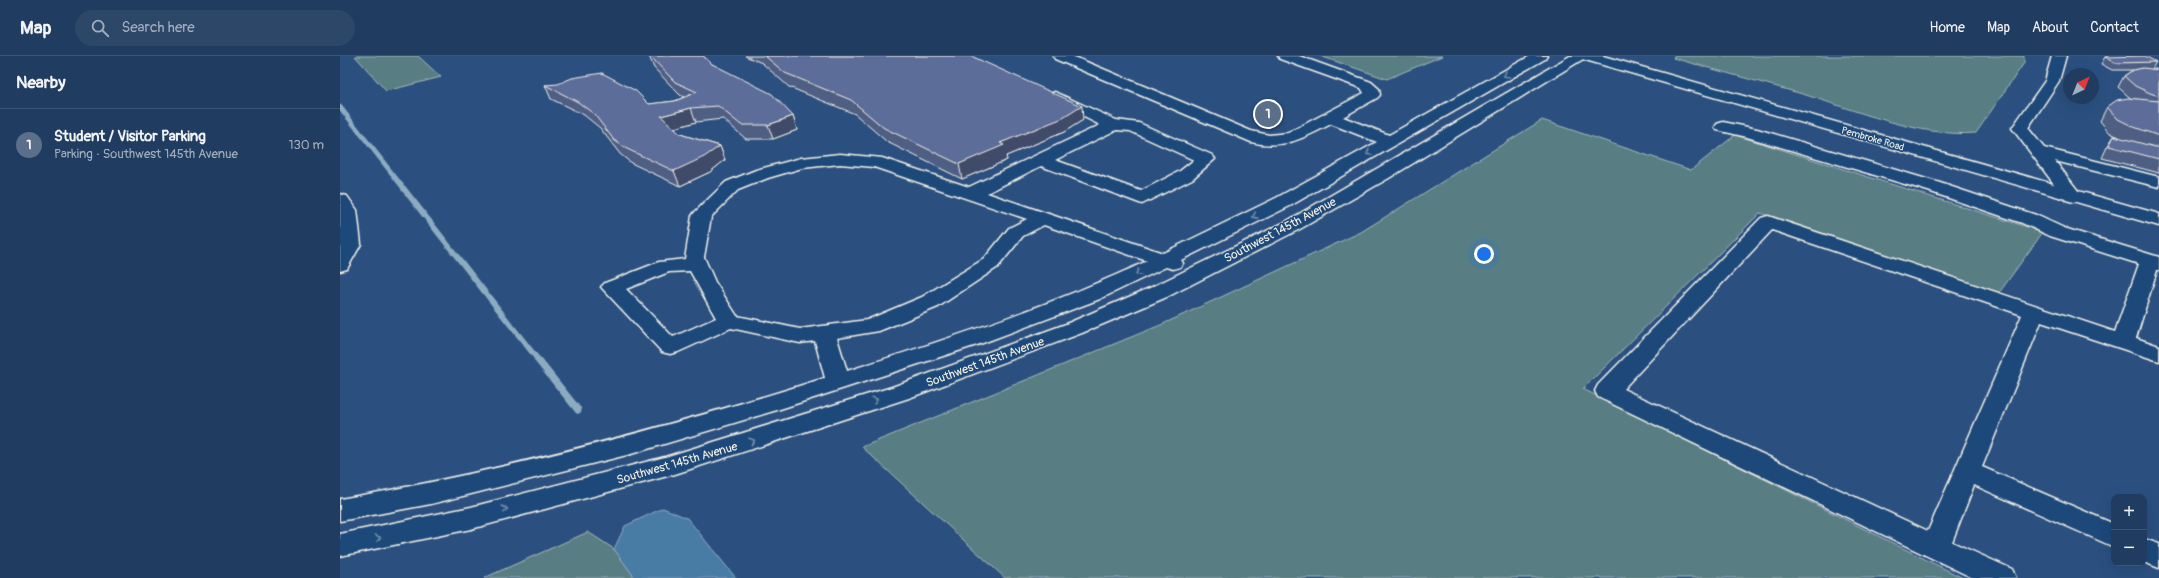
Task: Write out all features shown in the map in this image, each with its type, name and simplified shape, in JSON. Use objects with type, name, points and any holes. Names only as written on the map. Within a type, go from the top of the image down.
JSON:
[{"type":"street","points":[[1060,56],[1256,138],[1273,141],[1288,139],[1331,118],[1372,95],[1369,87],[1285,56]]},
{"type":"street","name":"Southwest 145th Avenue","points":[[340,510],[431,494],[631,445],[838,382],[972,339],[1092,294],[1283,202],[1540,56]]},
{"type":"street","name":"Southwest 145th Avenue","points":[[340,545],[413,532],[626,478],[782,431],[979,366],[1109,314],[1199,273],[1323,209],[1556,68],[1581,56]]},
{"type":"street","name":"Pembroke Road","points":[[1587,56],[2159,220]]},
{"type":"street","points":[[2059,56],[2052,81],[2020,128],[2073,196]]},
{"type":"street","points":[[1040,160],[1142,198],[1186,175],[1206,160],[1132,126],[1113,125],[1043,92]]},
{"type":"street","points":[[1346,110],[1398,137]]},
{"type":"street","points":[[1331,118],[1398,137]]},
{"type":"street","points":[[970,194],[1113,125]]},
{"type":"street","points":[[1723,127],[1751,133],[1934,187],[2029,219],[2056,232],[2155,262],[2123,342]]},
{"type":"street","points":[[2037,151],[2159,182]]},
{"type":"street","points":[[729,321],[705,282],[694,257],[702,216],[732,186],[762,174],[801,163],[840,158],[876,162],[912,173],[1199,273]]},
{"type":"street","points":[[340,200],[348,210],[351,244],[340,265]]},
{"type":"street","points":[[698,265],[666,266],[612,287],[670,347],[729,321],[800,336],[871,326],[930,302],[991,263],[1016,232],[1043,218]]},
{"type":"street","points":[[2001,578],[1607,391],[1768,222],[2159,354]]},
{"type":"street","points":[[1935,547],[2034,312]]},
{"type":"street","points":[[824,332],[838,382]]},
{"type":"street","points":[[1967,471],[2111,535]]},
{"type":"street","points":[[2147,551],[2159,556]]},
{"type":"green space","points":[[355,56],[418,56],[441,77],[386,91]]},
{"type":"green space","points":[[1320,56],[1442,56],[1387,79]]},
{"type":"green space","points":[[1675,56],[2024,56],[2024,63],[1976,133],[1955,133],[1910,127],[1887,121],[1799,93],[1673,58]]},
{"type":"green space","points":[[1542,120],[1691,170],[1735,135],[2043,232],[1999,293],[1760,213],[1583,389],[1963,578],[1005,578],[862,447],[1163,324],[1361,232]]},
{"type":"green space","points":[[588,532],[614,549],[635,578],[484,578]]},
{"type":"water","points":[[663,508],[687,518],[736,578],[635,578],[614,549],[625,526]]},
{"type":"building","points":[[650,56],[703,56],[712,64],[772,94],[793,116],[768,125],[741,125],[718,106],[691,108],[661,116],[680,134],[720,146],[704,157],[674,171],[625,148],[614,140],[594,114],[578,102],[545,85],[558,84],[572,78],[602,73],[636,91],[649,104],[675,101],[697,92],[675,82]]},
{"type":"building","points":[[765,56],[971,56],[1082,106],[1063,118],[1000,143],[1004,145],[959,164],[884,128],[851,100],[785,73]]},
{"type":"building","points":[[2145,56],[2156,62],[2116,63],[2105,57]]},
{"type":"building","points":[[2143,68],[2159,70],[2159,96],[2135,86],[2124,76],[2133,70]]},
{"type":"building","points":[[2128,98],[2159,101],[2159,136],[2134,127],[2118,119],[2107,107],[2117,100]]},
{"type":"building","points":[[2114,136],[2159,148],[2159,159],[2109,146]]},
{"type":"waterway","points":[[340,107],[405,190]]},
{"type":"waterway","points":[[404,189],[539,361]]},
{"type":"waterway","points":[[538,360],[578,410]]},
{"type":"place","name":"Student / Visitor Parking","points":[[1268,114]]}]
